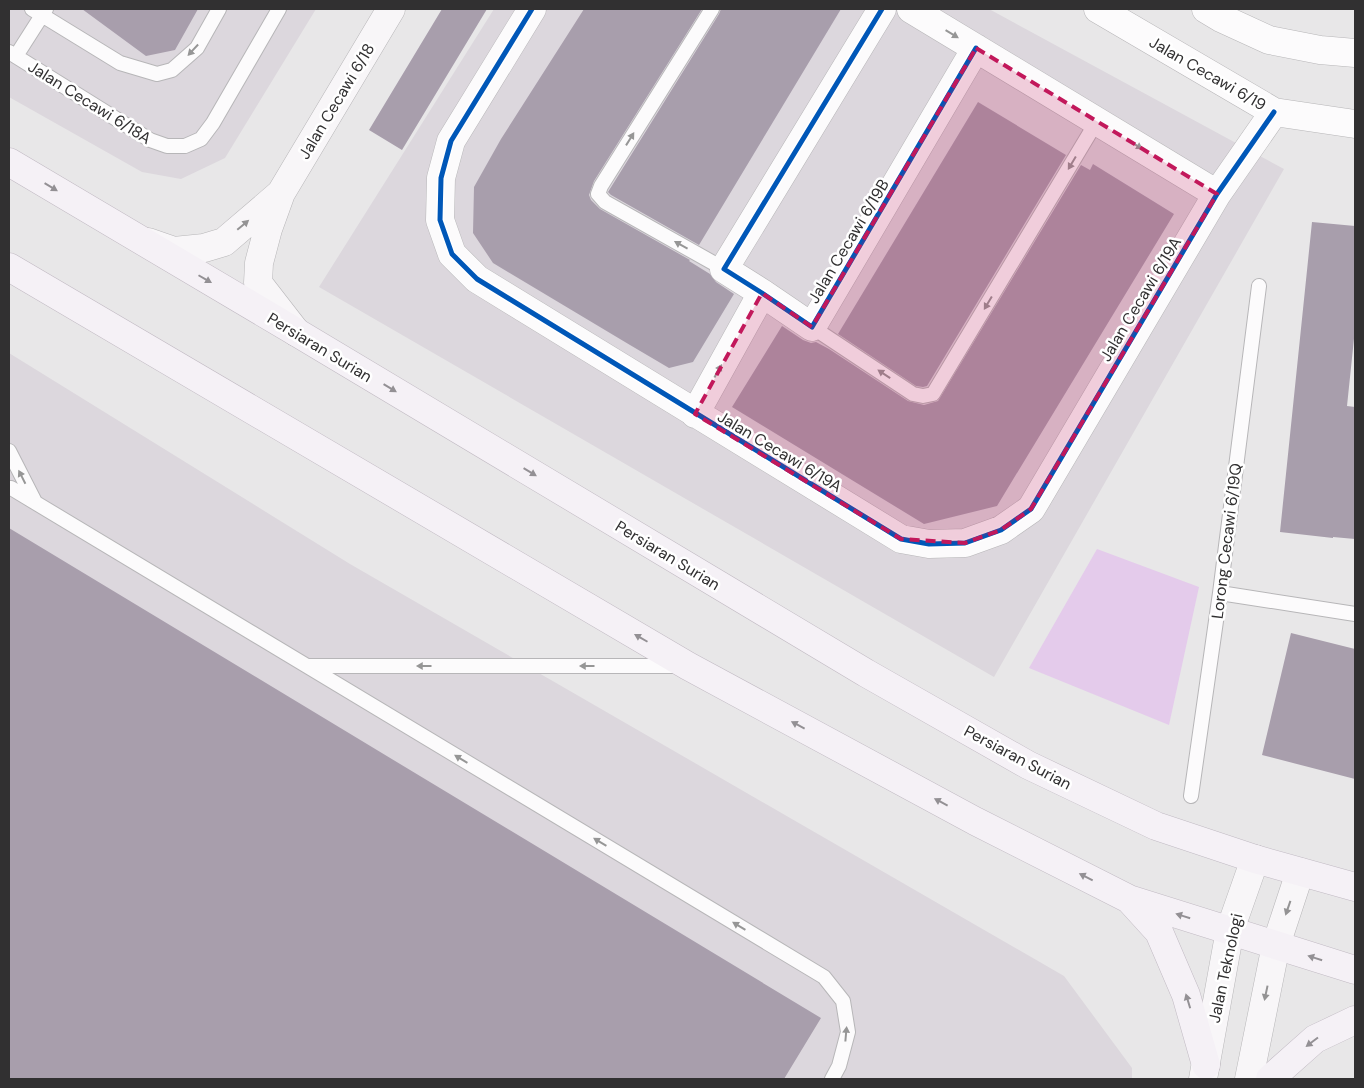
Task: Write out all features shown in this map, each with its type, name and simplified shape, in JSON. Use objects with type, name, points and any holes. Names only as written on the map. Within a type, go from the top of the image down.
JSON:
[{"type":"main road","name":"Persiaran Surian","points":[[9,162],[866,673],[1028,765],[1156,826],[1255,860],[1355,888]]},
{"type":"main road","points":[[9,267],[688,666],[975,821],[1129,899],[1355,970]]},
{"type":"main road","points":[[1129,899],[1159,932],[1186,995],[1204,1072]]},
{"type":"main road","points":[[1270,1079],[1315,1039],[1355,1020]]},
{"type":"street","name":"Jalan Cecawi 6/18","points":[[296,332],[258,283],[259,263],[266,238],[281,193],[391,9]]},
{"type":"street","name":"Jalan Cecawi 6/19A","points":[[532,9],[451,141],[441,178],[440,220],[452,254],[477,279],[695,414],[901,539],[929,544],[965,543],[1002,530],[1031,509],[1217,194],[1274,112]]},
{"type":"street","points":[[724,269],[882,9]]},
{"type":"street","points":[[911,9],[1217,194]]},
{"type":"street","name":"Jalan Cecawi 6/19","points":[[1099,9],[1274,112],[1355,124]]},
{"type":"street","points":[[1206,9],[1269,40],[1320,50],[1355,53]]},
{"type":"street","name":"Jalan Cecawi 6/19B","points":[[724,269],[812,327],[976,48]]},
{"type":"street","name":"Jalan Cecawi 6/18","points":[[134,237],[174,251],[204,248],[224,242],[281,193]]},
{"type":"street","points":[[695,414],[762,293]]},
{"type":"street","name":"Jalan Teknologi","points":[[1204,1072],[1230,930],[1255,860]]},
{"type":"street","points":[[1248,1079],[1276,945],[1300,872]]},
{"type":"lane","points":[[12,54],[40,11],[120,63],[157,74],[172,70],[197,48],[219,9]]},
{"type":"lane","name":"Jalan Cecawi 6/18A","points":[[12,54],[150,140],[167,146],[185,146],[201,139],[213,123],[279,9]]},
{"type":"lane","points":[[712,9],[600,186],[598,194],[604,202],[724,269]]},
{"type":"lane","points":[[812,327],[913,394],[923,396],[933,394],[1096,121]]},
{"type":"lane","name":"Lorong Cecawi 6/19Q","points":[[1191,796],[1220,593],[1259,286]]},
{"type":"lane","points":[[9,451],[36,503]]},
{"type":"lane","points":[[9,488],[824,977],[843,1001],[848,1032],[839,1066],[832,1079]]},
{"type":"lane","points":[[1220,593],[1355,614]]},
{"type":"lane","points":[[307,666],[688,666]]},
{"type":"highlighted area","points":[[976,48],[1217,194],[1031,509],[1001,530],[965,543],[901,539],[695,414],[762,293],[812,327]]},
{"type":"shaded area","points":[[9,9],[316,9],[225,158],[181,179],[142,172],[9,97]]},
{"type":"shaded area","points":[[494,9],[989,9],[1284,169],[994,677],[319,287]]},
{"type":"shaded area","points":[[9,353],[350,564],[1064,976],[1132,1068],[1132,1079],[9,1079]]},
{"type":"shaded area","points":[[1097,549],[1199,587],[1169,725],[1029,668]]},
{"type":"building","points":[[82,9],[198,9],[175,50],[146,56]]},
{"type":"building","points":[[442,9],[487,9],[402,150],[369,130]]},
{"type":"building","points":[[584,9],[702,9],[594,181],[589,195],[591,200],[600,209],[690,260],[710,274],[716,282],[734,294],[693,362],[669,368],[493,263],[473,233],[474,187],[501,139]]},
{"type":"building","points":[[721,9],[841,9],[699,245],[608,192]]},
{"type":"building","points":[[978,102],[1066,155],[927,386],[916,386],[838,334]]},
{"type":"building","points":[[1093,164],[1174,214],[997,506],[924,524],[732,407],[782,326],[803,340],[811,343],[816,342],[829,349],[908,401],[924,405],[938,401],[1081,165],[1090,170]]},
{"type":"building","points":[[1312,222],[1355,226],[1355,329],[1347,406],[1355,407],[1355,539],[1280,532]]},
{"type":"building","points":[[9,528],[821,1018],[784,1079],[9,1079]]},
{"type":"building","points":[[1291,633],[1355,649],[1355,779],[1262,755]]},
{"type":"cycle path","points":[[532,9],[451,141],[441,178],[440,220],[452,254],[477,279],[901,539],[929,544],[965,543],[1001,530],[1031,509],[1217,194],[1274,112]]},
{"type":"cycle path","points":[[882,9],[724,269],[812,327],[976,48]]}]
